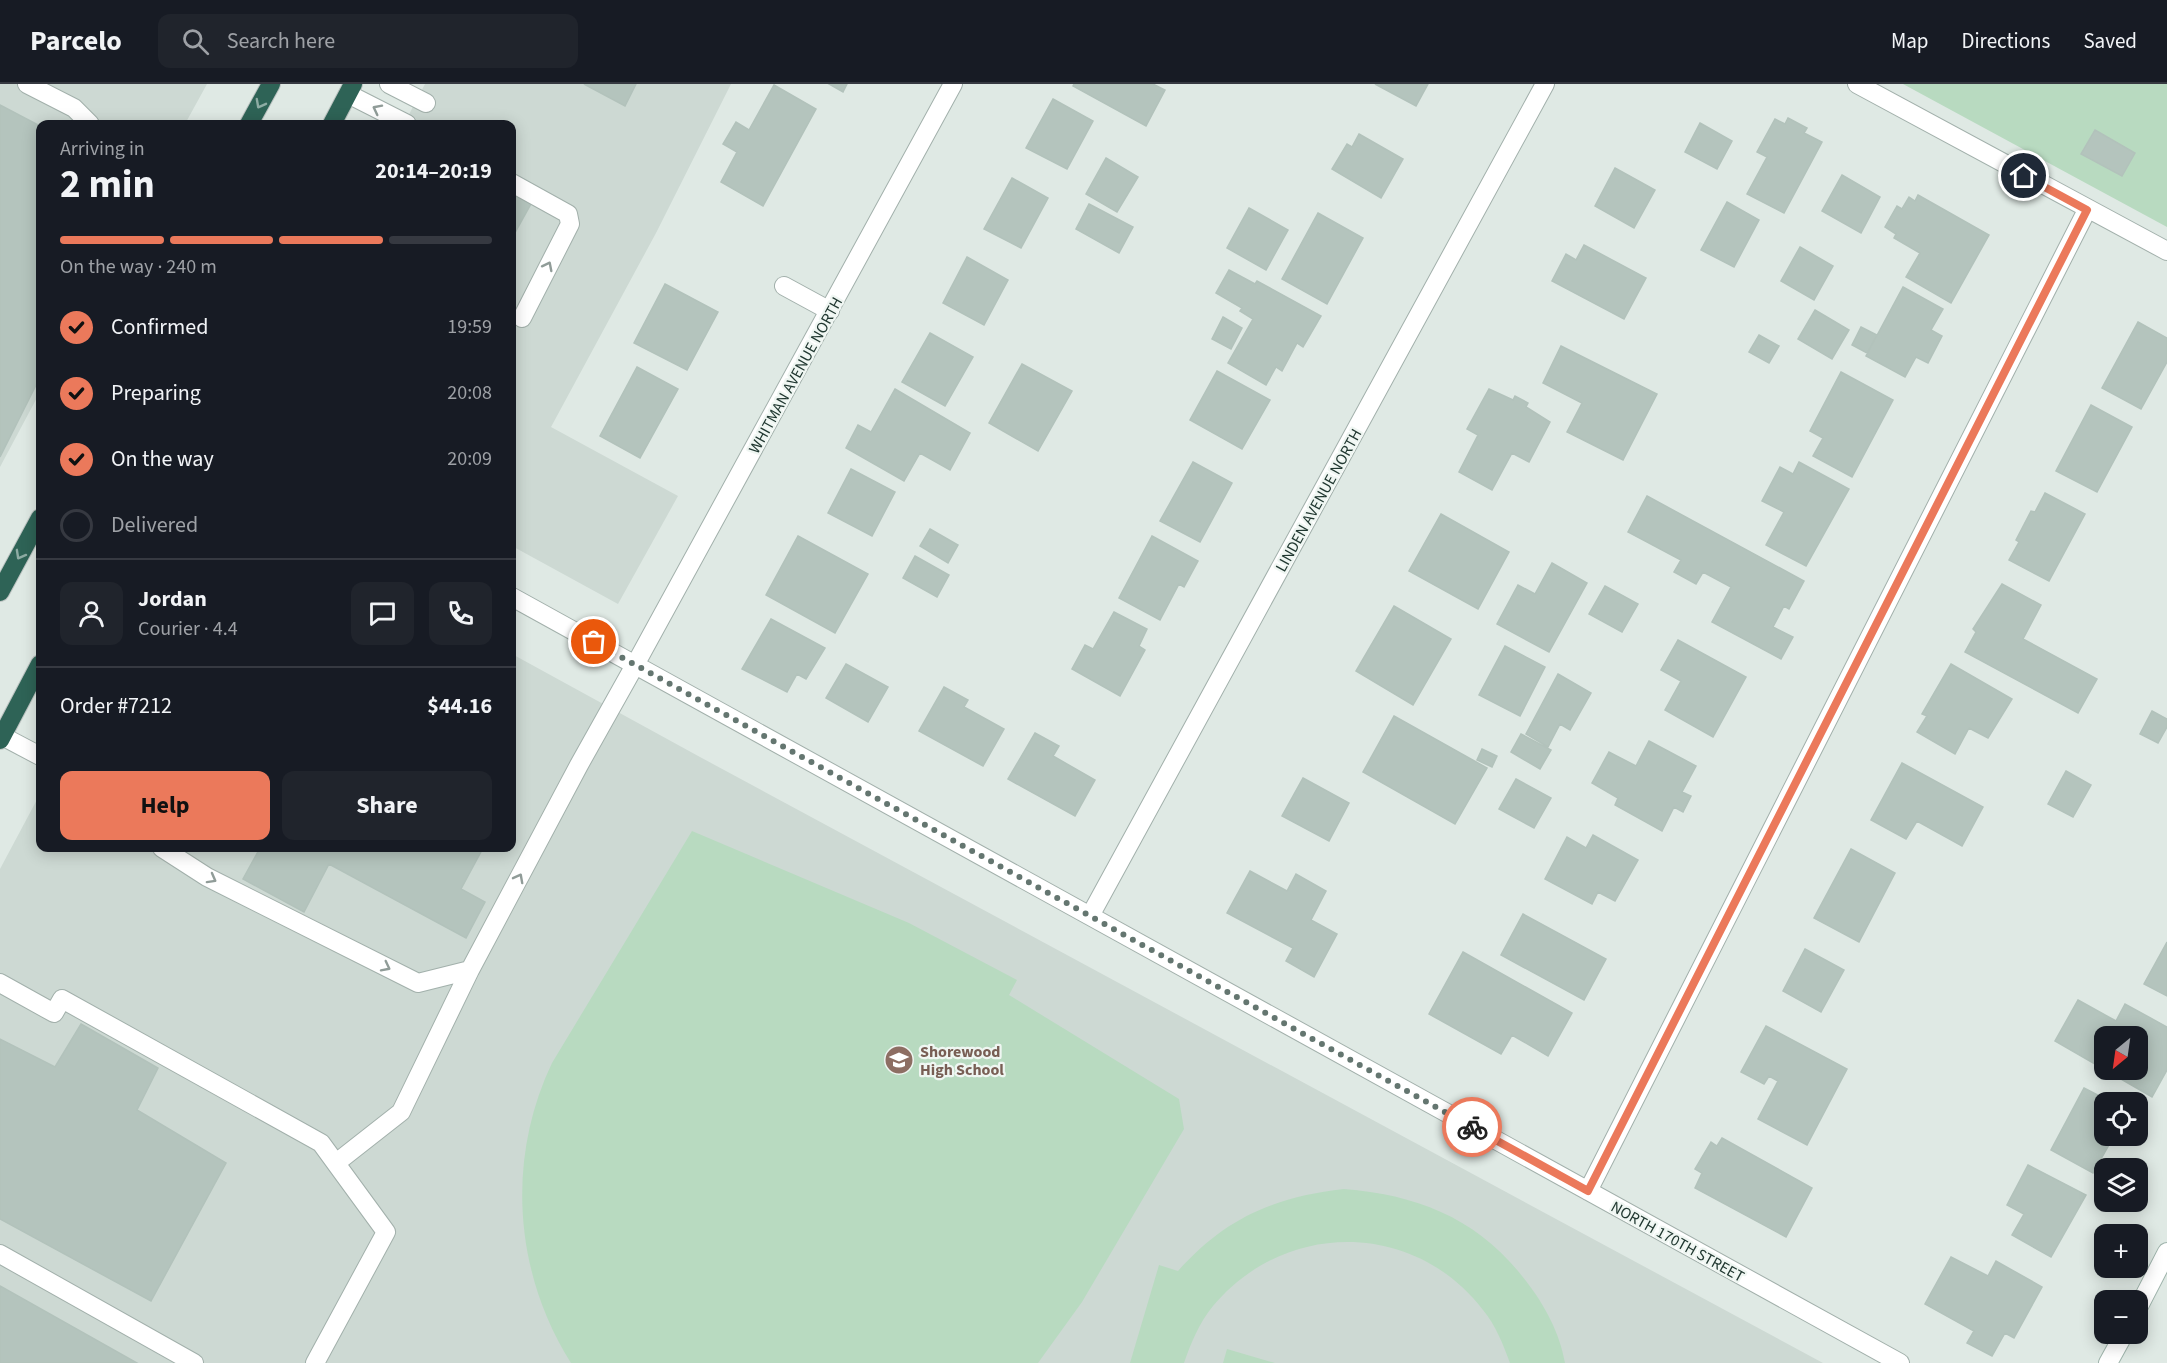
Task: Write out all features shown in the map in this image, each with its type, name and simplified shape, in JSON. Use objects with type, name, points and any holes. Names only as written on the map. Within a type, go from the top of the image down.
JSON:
[{"type":"highway","points":[[251,120],[270,84]]},
{"type":"highway","points":[[334,120],[350,89]]},
{"type":"highway","points":[[0,592],[36,525]]},
{"type":"highway","points":[[1,738],[36,672]]},
{"type":"street","points":[[27,84],[74,108],[86,120]]},
{"type":"street","points":[[389,84],[426,104]]},
{"type":"street","name":"WHITMAN AVENUE NORTH","points":[[336,1162],[401,1112],[470,970],[579,765],[953,84]]},
{"type":"street","name":"LINDEN AVENUE NORTH","points":[[1090,916],[1545,84]]},
{"type":"street","points":[[1857,84],[2087,210],[2167,251]]},
{"type":"street","points":[[350,89],[400,120]]},
{"type":"street","points":[[516,185],[568,214],[570,224],[522,318]]},
{"type":"street","points":[[1588,1191],[2087,210]]},
{"type":"street","points":[[784,286],[830,311]]},
{"type":"street","name":"NORTH 170TH STREET","points":[[516,599],[1900,1363]]},
{"type":"street","points":[[1,738],[36,754]]},
{"type":"street","points":[[168,852],[207,877],[418,984],[470,970]]},
{"type":"street","points":[[0,983],[54,1013],[62,999],[321,1143],[386,1232],[315,1363]]},
{"type":"street","points":[[2147,1290],[2167,1252]]},
{"type":"street","points":[[0,1254],[194,1363]]},
{"type":"street","points":[[2108,1363],[2118,1344]]},
{"type":"shaded area","points":[[0,84],[207,84],[187,120],[36,120],[36,400],[0,467]]},
{"type":"shaded area","points":[[425,84],[731,84],[656,233],[551,427],[678,496],[618,604],[516,548],[516,120],[406,120]]},
{"type":"shaded area","name":"Shorewood High School","points":[[516,656],[1823,1363],[0,1363],[0,869],[36,802],[36,852],[516,852]]},
{"type":"green space","points":[[1903,84],[2167,84],[2167,227]]},
{"type":"green space","points":[[692,831],[909,923],[1017,980],[1009,995],[1179,1099],[1184,1129],[1082,1302],[1038,1363],[571,1363],[552,1328],[538,1292],[528,1254],[523,1215],[523,1176],[528,1138],[537,1100],[552,1063]]},
{"type":"green space","points":[[1344,1189],[1397,1197],[1422,1204],[1468,1226],[1488,1241],[1508,1259],[1539,1299],[1555,1330],[1565,1363],[1510,1363],[1499,1335],[1488,1316],[1455,1280],[1422,1259],[1386,1247],[1349,1242],[1312,1246],[1276,1258],[1242,1278],[1208,1313],[1196,1333],[1184,1363],[1130,1363],[1159,1265],[1178,1271],[1214,1237],[1252,1213],[1273,1204]]},
{"type":"green space","points":[[1227,1349],[1275,1363],[1223,1363]]},
{"type":"building","points":[[584,84],[636,84],[625,106]]},
{"type":"building","points":[[829,84],[847,84],[843,92]]},
{"type":"building","points":[[1074,84],[1153,84],[1165,90],[1146,126],[1073,86]]},
{"type":"building","points":[[1375,84],[1428,84],[1416,106]]},
{"type":"building","points":[[774,85],[816,109],[763,206],[721,182],[737,152],[723,144],[736,122],[749,130]]},
{"type":"building","points":[[1053,99],[1093,121],[1067,169],[1026,148]]},
{"type":"building","points":[[0,105],[36,124],[36,385],[0,457]]},
{"type":"building","points":[[1788,118],[1807,128],[1804,133],[1822,142],[1784,213],[1747,194],[1767,157],[1757,152],[1775,119],[1785,124]]},
{"type":"building","points":[[1700,123],[1732,141],[1717,169],[1685,152]]},
{"type":"building","points":[[2095,130],[2135,153],[2122,176],[2081,154]]},
{"type":"building","points":[[1359,134],[1403,159],[1381,198],[1332,169],[1347,144],[1352,147]]},
{"type":"building","points":[[1106,158],[1138,177],[1117,212],[1086,194]]},
{"type":"building","points":[[1615,168],[1655,190],[1634,228],[1595,206]]},
{"type":"building","points":[[1842,175],[1880,197],[1861,233],[1822,211]]},
{"type":"building","points":[[1012,178],[1048,198],[1021,248],[984,229]]},
{"type":"building","points":[[516,192],[532,202],[516,231]]},
{"type":"building","points":[[1918,195],[1989,235],[1951,303],[1906,277],[1920,253],[1894,238],[1896,234],[1885,227],[1897,206],[1902,209],[1909,197],[1915,201]]},
{"type":"building","points":[[1727,202],[1759,220],[1734,267],[1701,250]]},
{"type":"building","points":[[1089,204],[1133,227],[1119,253],[1076,229]]},
{"type":"building","points":[[1249,208],[1288,230],[1266,270],[1227,248]]},
{"type":"building","points":[[1318,213],[1363,238],[1327,304],[1282,279]]},
{"type":"building","points":[[1584,245],[1646,278],[1624,319],[1552,281],[1566,254],[1576,260]]},
{"type":"building","points":[[1800,247],[1833,266],[1814,300],[1781,281]]},
{"type":"building","points":[[967,257],[1008,280],[984,325],[943,303]]},
{"type":"building","points":[[1229,270],[1255,284],[1257,281],[1321,316],[1303,347],[1297,343],[1282,371],[1276,367],[1266,385],[1228,363],[1253,319],[1240,311],[1242,308],[1216,293]]},
{"type":"building","points":[[665,284],[718,312],[687,370],[634,343]]},
{"type":"building","points":[[1903,287],[1943,309],[1931,330],[1942,336],[1928,363],[1916,357],[1905,377],[1866,356]]},
{"type":"building","points":[[1815,310],[1849,330],[1832,359],[1798,339]]},
{"type":"building","points":[[1223,317],[1242,328],[1231,349],[1212,339]]},
{"type":"building","points":[[2138,322],[2167,338],[2167,362],[2141,409],[2102,388]]},
{"type":"building","points":[[1861,327],[1877,335],[1867,353],[1852,345]]},
{"type":"building","points":[[930,333],[973,357],[945,406],[902,382]]},
{"type":"building","points":[[1759,335],[1779,346],[1769,363],[1749,352]]},
{"type":"building","points":[[1561,346],[1657,394],[1623,460],[1567,432],[1582,403],[1543,383]]},
{"type":"building","points":[[1022,364],[1072,391],[1038,451],[989,423]]},
{"type":"building","points":[[637,367],[678,389],[640,458],[600,436]]},
{"type":"building","points":[[1217,371],[1270,400],[1242,449],[1190,420]]},
{"type":"building","points":[[1841,372],[1893,400],[1852,477],[1813,456],[1823,438],[1810,431]]},
{"type":"building","points":[[895,389],[970,433],[950,470],[920,453],[904,481],[846,448],[858,425],[871,432]]},
{"type":"building","points":[[1489,389],[1513,400],[1515,396],[1528,403],[1526,407],[1550,422],[1529,462],[1512,453],[1492,490],[1459,472],[1478,435],[1467,429]]},
{"type":"building","points":[[2091,405],[2132,427],[2097,492],[2056,471]]},
{"type":"building","points":[[1193,462],[1232,483],[1200,542],[1160,521]]},
{"type":"building","points":[[1799,462],[1849,489],[1806,566],[1766,545],[1784,512],[1762,501],[1780,467],[1793,474]]},
{"type":"building","points":[[851,469],[895,492],[872,536],[828,513]]},
{"type":"building","points":[[2045,493],[2085,514],[2049,581],[2009,560],[2019,542],[2016,540],[2031,511],[2035,512]]},
{"type":"building","points":[[1647,496],[1804,581],[1789,609],[1784,606],[1773,627],[1793,637],[1781,659],[1712,622],[1731,587],[1703,572],[1696,584],[1674,572],[1681,560],[1628,532]]},
{"type":"building","points":[[1441,514],[1509,552],[1478,609],[1409,571]]},
{"type":"building","points":[[930,529],[958,545],[948,563],[920,546]]},
{"type":"building","points":[[798,536],[868,574],[835,633],[766,595]]},
{"type":"building","points":[[1152,536],[1198,561],[1184,587],[1179,584],[1160,620],[1119,598]]},
{"type":"building","points":[[915,556],[949,575],[937,597],[903,578]]},
{"type":"building","points":[[1552,563],[1587,583],[1549,652],[1497,624],[1518,585],[1535,594]]},
{"type":"building","points":[[2002,584],[2041,605],[2023,639],[2097,679],[2078,713],[1965,652],[1976,632],[1973,629]]},
{"type":"building","points":[[1605,586],[1638,604],[1622,632],[1589,614]]},
{"type":"building","points":[[1394,606],[1451,639],[1413,705],[1356,671]]},
{"type":"building","points":[[1114,612],[1147,629],[1139,646],[1145,650],[1120,696],[1072,669],[1085,645],[1093,649]]},
{"type":"building","points":[[771,619],[825,648],[806,679],[797,674],[787,692],[742,669]]},
{"type":"building","points":[[1678,640],[1746,677],[1713,737],[1665,710],[1681,681],[1661,670]]},
{"type":"building","points":[[1505,646],[1545,667],[1520,716],[1479,695]]},
{"type":"building","points":[[846,664],[888,687],[868,722],[826,698]]},
{"type":"building","points":[[1951,664],[2012,699],[1988,738],[1969,728],[1955,754],[1917,732],[1927,716],[1922,714]]},
{"type":"building","points":[[1558,674],[1591,693],[1570,730],[1560,724],[1548,747],[1526,734]]},
{"type":"building","points":[[944,687],[968,700],[964,707],[1004,729],[983,766],[919,731]]},
{"type":"building","points":[[2152,711],[2167,719],[2167,727],[2158,743],[2140,734]]},
{"type":"building","points":[[1394,716],[1487,768],[1455,824],[1363,772]]},
{"type":"building","points":[[1035,733],[1059,746],[1053,756],[1095,780],[1075,816],[1008,779]]},
{"type":"building","points":[[1521,734],[1551,750],[1540,769],[1511,752]]},
{"type":"building","points":[[1649,741],[1696,766],[1682,792],[1691,796],[1683,812],[1674,807],[1662,831],[1615,805],[1618,798],[1592,783],[1609,752],[1636,766]]},
{"type":"building","points":[[1482,749],[1497,756],[1492,767],[1477,760]]},
{"type":"building","points":[[1902,763],[1983,807],[1962,846],[1917,821],[1906,839],[1871,820]]},
{"type":"building","points":[[2066,771],[2091,785],[2073,817],[2048,804]]},
{"type":"building","points":[[1303,778],[1349,803],[1329,841],[1282,816]]},
{"type":"building","points":[[1516,779],[1551,798],[1534,828],[1499,809]]},
{"type":"building","points":[[1593,835],[1638,860],[1615,901],[1598,892],[1592,904],[1545,879],[1567,837],[1586,848]]},
{"type":"building","points":[[1851,849],[1895,873],[1859,942],[1814,918]]},
{"type":"building","points":[[258,852],[481,852],[461,889],[485,902],[466,938],[329,864],[304,912],[243,879]]},
{"type":"building","points":[[1250,871],[1287,891],[1296,874],[1326,891],[1311,920],[1337,934],[1314,977],[1286,961],[1293,948],[1227,913]]},
{"type":"building","points":[[1523,914],[1606,959],[1584,1000],[1501,955]]},
{"type":"building","points":[[2167,942],[2167,996],[2144,984]]},
{"type":"building","points":[[1805,949],[1844,970],[1821,1012],[1783,991]]},
{"type":"building","points":[[1463,952],[1572,1013],[1548,1056],[1512,1035],[1501,1054],[1429,1014]]},
{"type":"building","points":[[2078,1000],[2116,1021],[2125,1004],[2167,1027],[2167,1070],[2152,1097],[2148,1092],[2143,1092],[2122,1080],[2148,1080],[2148,1026],[2094,1026],[2094,1063],[2055,1041]]},
{"type":"building","points":[[81,1024],[158,1068],[137,1110],[226,1163],[151,1301],[0,1219],[0,1039],[55,1067]]},
{"type":"building","points":[[1766,1026],[1847,1069],[1807,1145],[1758,1119],[1778,1081],[1769,1076],[1764,1084],[1741,1072]]},
{"type":"building","points":[[2084,1088],[2094,1093],[2094,1146],[2108,1146],[2102,1158],[2094,1158],[2093,1173],[2051,1150]]},
{"type":"building","points":[[1722,1138],[1812,1188],[1786,1237],[1695,1188],[1702,1173],[1695,1169],[1711,1142],[1717,1146]]},
{"type":"building","points":[[2028,1165],[2086,1195],[2051,1257],[2012,1235],[2024,1214],[2007,1205]]},
{"type":"building","points":[[1951,1257],[1988,1276],[1996,1261],[2042,1287],[2014,1338],[2005,1333],[1992,1356],[1967,1343],[1974,1331],[1925,1304]]},
{"type":"building","points":[[0,1286],[137,1363],[0,1363]]},
{"type":"way so far","points":[[594,642],[1472,1127]]},
{"type":"place","name":"Shorewood High School","points":[[899,1060]]},
{"type":"route","points":[[1472,1127],[1588,1191],[2087,210],[2024,176]]}]
